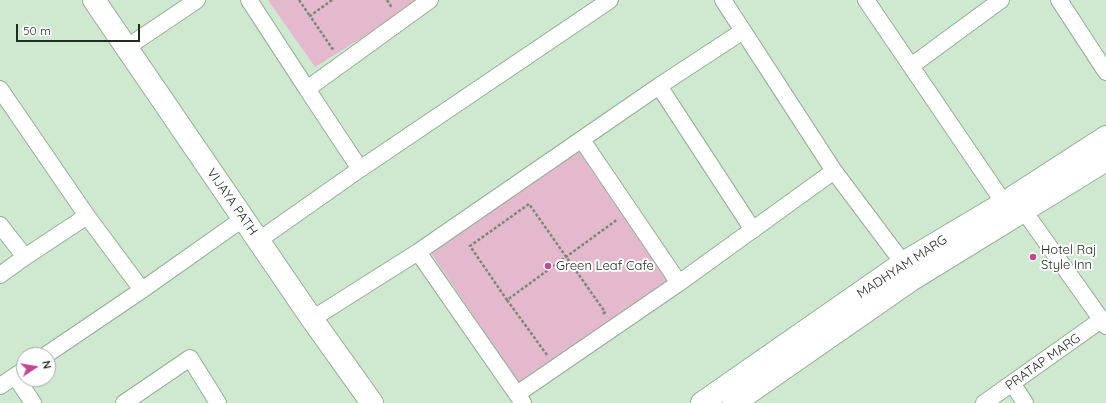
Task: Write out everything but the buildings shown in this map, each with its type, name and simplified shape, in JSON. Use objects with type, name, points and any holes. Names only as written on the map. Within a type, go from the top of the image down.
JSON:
[{"type":"street","name":"VIJAYA PATH","points":[[94,0],[312,319],[372,403]]},
{"type":"street","points":[[126,48],[196,0]]},
{"type":"street","points":[[249,0],[306,89],[360,169]]},
{"type":"street","points":[[306,89],[430,0]]},
{"type":"street","points":[[259,240],[360,169],[610,0]]},
{"type":"street","points":[[723,0],[834,171],[903,263]]},
{"type":"street","points":[[866,0],[1004,203],[1024,211],[1104,323]]},
{"type":"street","points":[[911,66],[1001,0]]},
{"type":"street","points":[[1059,0],[1106,72]]},
{"type":"street","points":[[312,319],[418,252],[743,30]]},
{"type":"street","points":[[659,86],[753,230]]},
{"type":"street","points":[[0,89],[5,107],[142,290]]},
{"type":"street","name":"MADHYAM MARG","points":[[702,403],[903,263],[1004,203],[1106,137]]},
{"type":"street","points":[[582,140],[679,283]]},
{"type":"street","name":"MADHYAM MARG","points":[[734,403],[910,280],[1106,160]]},
{"type":"street","points":[[418,252],[520,398],[834,171]]},
{"type":"street","points":[[0,275],[87,216]]},
{"type":"street","points":[[56,348],[244,218]]},
{"type":"street","points":[[0,225],[25,257]]},
{"type":"street","name":"PRATAP MARG","points":[[984,403],[1104,323]]},
{"type":"street","points":[[124,403],[190,358],[218,403]]},
{"type":"street","points":[[0,386],[16,375]]},
{"type":"street","points":[[1012,383],[1025,403]]},
{"type":"street","points":[[26,387],[33,403]]},
{"type":"path","points":[[299,0],[335,52]]},
{"type":"path","points":[[310,16],[332,0]]},
{"type":"path","points":[[387,0],[394,11]]},
{"type":"path","points":[[548,356],[470,246],[529,204],[605,312],[598,317]]},
{"type":"path","points":[[508,300],[630,210]]},
{"type":"shaded area","points":[[268,0],[423,0],[315,67]]},
{"type":"shaded area","name":"Green Leaf Cafe","points":[[581,149],[669,283],[519,383],[431,253]]},
{"type":"place","name":"Hotel Raj Style Inn","points":[[1033,257]]},
{"type":"place","name":"Green Leaf Cafe","points":[[548,266]]}]
